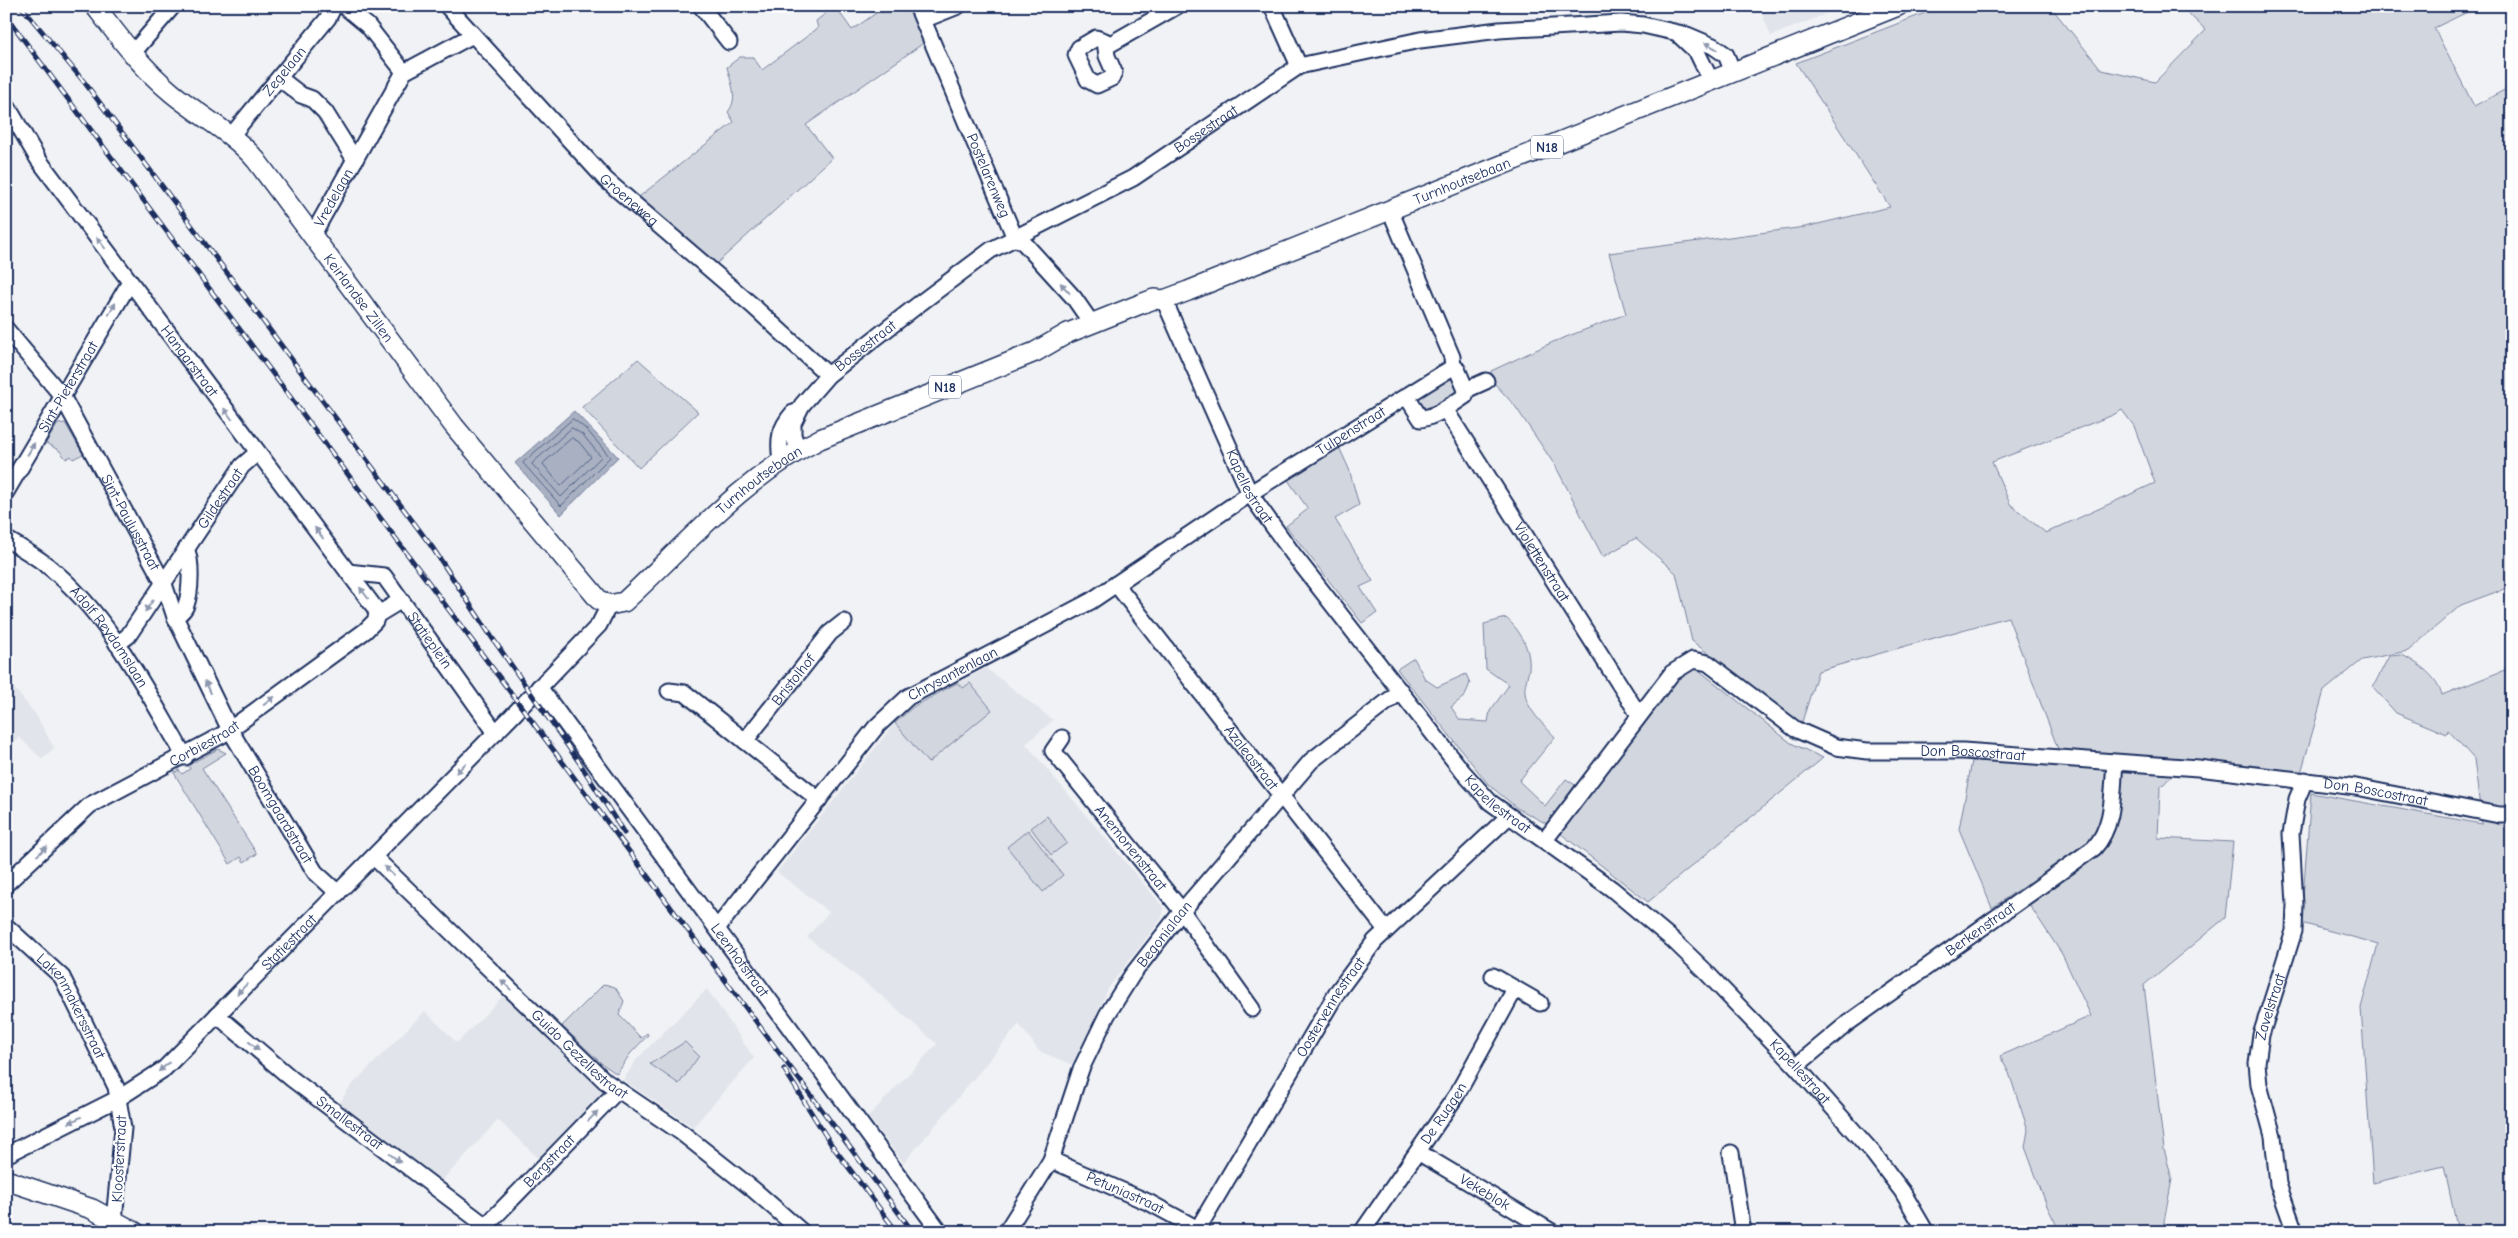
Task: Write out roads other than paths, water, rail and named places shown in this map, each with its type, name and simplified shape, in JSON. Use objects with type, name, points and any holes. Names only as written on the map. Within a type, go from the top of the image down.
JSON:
[{"type":"main road","name":"Keirlandse Zillen","points":[[95,6],[132,54],[173,94],[231,136],[256,160],[460,432],[599,600],[609,605]]},
{"type":"main road","name":"Turnhoutsebaan","points":[[609,605],[624,602],[718,510],[798,449],[850,426],[1035,352],[1068,333],[1149,301],[1164,300],[1898,6]]},
{"type":"main road","name":"Turnhoutsebaan","points":[[1035,352],[1042,352],[1086,338],[1137,319],[1154,312],[1161,306],[1164,300]]},
{"type":"main road","points":[[6,1180],[81,1205],[126,1228]]},
{"type":"street","points":[[132,54],[174,6]]},
{"type":"street","name":"Zegelaan","points":[[231,136],[328,18],[334,6]]},
{"type":"street","points":[[344,6],[368,26],[404,72],[473,35]]},
{"type":"street","name":"Groeneweg","points":[[447,6],[606,180],[753,306],[828,375]]},
{"type":"street","points":[[701,6],[729,42]]},
{"type":"street","points":[[920,13],[958,6]]},
{"type":"street","points":[[1107,46],[1177,6]]},
{"type":"street","points":[[1272,6],[1300,66]]},
{"type":"street","name":"Postelarenweg","points":[[920,13],[1015,238],[1024,243],[1068,291],[1092,324]]},
{"type":"street","name":"Bossestraat","points":[[781,461],[778,440],[785,423],[828,375],[991,250],[1133,178],[1300,66],[1405,43],[1499,30],[1621,23],[1643,25],[1687,35],[1713,46],[1726,55],[1734,72]]},
{"type":"street","name":"Bossestraat","points":[[1677,34],[1697,52],[1711,81]]},
{"type":"street","name":"Vredelaan","points":[[312,236],[404,72]]},
{"type":"street","name":"Vredelaan","points":[[282,74],[308,91],[312,99],[335,124],[363,146]]},
{"type":"street","name":"Hangarstraat","points":[[6,104],[38,159],[375,608],[377,615]]},
{"type":"street","name":"Vredelaan","points":[[335,124],[355,160]]},
{"type":"street","points":[[1390,210],[1452,358],[1453,367],[1457,369],[1466,390],[1465,396],[1445,409],[1430,417],[1421,419],[1407,397]]},
{"type":"street","name":"Sint-Pieterstraat","points":[[6,492],[130,282]]},
{"type":"street","name":"Kapellestraat","points":[[1164,300],[1250,494],[1293,554],[1480,793],[1509,816],[1612,889],[1673,940],[1796,1066],[1888,1171],[1926,1232]]},
{"type":"street","name":"Sint-Paulusstraat","points":[[6,329],[62,396],[164,584],[175,617],[230,730]]},
{"type":"street","name":"Tulpenstraat","points":[[1250,494],[1453,367]]},
{"type":"street","points":[[1466,390],[1486,381]]},
{"type":"street","name":"Bossestraat","points":[[798,409],[793,423],[793,435],[798,449]]},
{"type":"street","name":"Violettenstraat","points":[[1445,409],[1640,715]]},
{"type":"street","name":"Gildestraat","points":[[116,644],[128,636],[242,466],[257,453]]},
{"type":"street","name":"Chrysantenlaan","points":[[718,927],[876,728],[908,697],[1091,601],[1250,494]]},
{"type":"street","name":"Adolf Reydamslaan","points":[[6,539],[47,566],[73,589],[92,610],[116,644],[185,757]]},
{"type":"street","points":[[175,617],[186,606],[190,556],[186,549]]},
{"type":"street","name":"Statieplein","points":[[348,572],[384,576],[496,733]]},
{"type":"street","name":"Azaleastraat","points":[[1116,584],[1280,797],[1386,930]]},
{"type":"street","name":"Corbiestraat","points":[[6,884],[90,805],[185,757],[230,730],[365,631],[375,621],[377,615],[400,601]]},
{"type":"street","points":[[539,687],[599,625],[609,605]]},
{"type":"street","name":"Bristolhof","points":[[745,741],[830,633],[844,622]]},
{"type":"street","name":"Don Boscostraat","points":[[1545,840],[1672,673],[1693,660],[1708,663],[1795,729],[1836,748],[1867,751],[1963,751],[2198,768],[2356,787],[2499,815],[2512,814]]},
{"type":"street","name":"Statiestraat","points":[[6,1155],[119,1098],[164,1069],[496,733],[539,687]]},
{"type":"street","name":"Leenhofstraat","points":[[539,687],[718,927],[940,1232]]},
{"type":"street","points":[[669,691],[685,693],[819,800]]},
{"type":"street","name":"Begonialaan","points":[[1006,1232],[1051,1160],[1081,1069],[1107,1015],[1132,975],[1182,911],[1306,767],[1327,747],[1401,691]]},
{"type":"street","name":"Boomgaardstraat","points":[[230,730],[315,872],[322,881],[338,893]]},
{"type":"street","name":"Anemonenstraat","points":[[1062,738],[1053,751],[1182,911],[1252,1009]]},
{"type":"street","name":"Berkenstraat","points":[[1796,1066],[1848,1023],[2094,848],[2103,838],[2109,824],[2115,763]]},
{"type":"street","name":"Zavelstraat","points":[[2295,1232],[2278,1184],[2272,1136],[2259,1085],[2257,1063],[2261,1035],[2294,930],[2295,905],[2291,834],[2297,799],[2306,780]]},
{"type":"street","name":"Oostervennestraat","points":[[1197,1230],[1338,991],[1386,930],[1509,816]]},
{"type":"street","name":"Guido Gezellestraat","points":[[374,857],[618,1090],[632,1097],[682,1133],[802,1232]]},
{"type":"street","name":"Lakenmakersstraat","points":[[6,926],[62,977],[94,1040],[119,1098]]},
{"type":"street","points":[[1493,976],[1540,1003]]},
{"type":"street","name":"De Ruggen","points":[[1362,1232],[1456,1096],[1515,989]]},
{"type":"street","name":"Smallestraat","points":[[217,1015],[292,1079],[483,1229]]},
{"type":"street","name":"Bergstraat","points":[[483,1229],[618,1090]]},
{"type":"street","name":"Kloosterstraat","points":[[119,1098],[123,1128],[126,1228]]},
{"type":"street","name":"Vekeblok","points":[[1418,1152],[1552,1232]]},
{"type":"street","points":[[1731,1154],[1743,1232]]},
{"type":"street","name":"Petuniastraat","points":[[1051,1160],[1150,1203],[1197,1230]]},
{"type":"water","points":[[574,411],[618,457],[561,515],[515,463]]},
{"type":"railway","points":[[21,6],[85,83],[432,547],[493,639],[579,762],[624,833]]},
{"type":"railway","points":[[6,16],[913,1232]]},
{"type":"railway","points":[[784,1069],[831,1144],[897,1232]]}]
